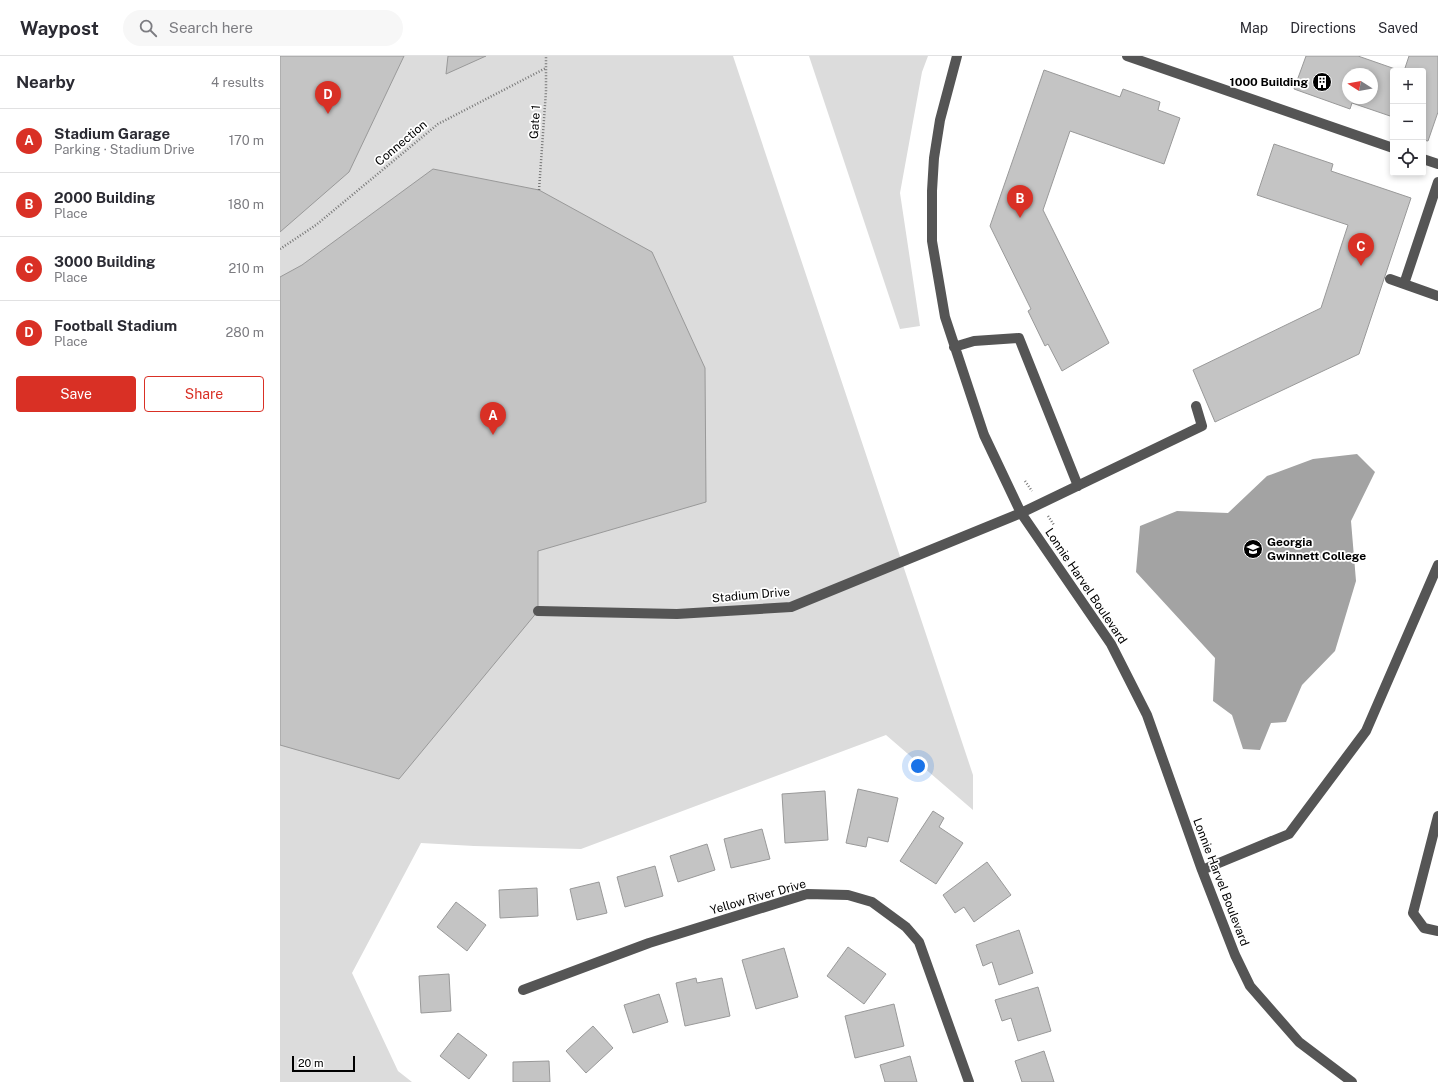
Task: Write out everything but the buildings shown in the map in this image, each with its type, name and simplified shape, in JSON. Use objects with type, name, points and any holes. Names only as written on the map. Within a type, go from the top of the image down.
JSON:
[{"type":"street","name":"Lonnie Harvel Boulevard","points":[[958,56],[940,120],[932,191],[933,248],[945,317],[984,435],[1021,512],[1111,644],[1147,715],[1202,870],[1235,955],[1250,986],[1299,1042],[1352,1082]]},
{"type":"street","points":[[1127,56],[1390,147]]},
{"type":"street","points":[[1426,160],[1438,164]]},
{"type":"street","points":[[1404,284],[1438,182]]},
{"type":"street","points":[[1390,279],[1438,296]]},
{"type":"street","points":[[954,347],[974,341],[1019,338],[1078,486]]},
{"type":"street","name":"Stadium Drive","points":[[538,611],[677,614],[791,607],[1021,512],[1202,426],[1196,406]]},
{"type":"street","points":[[1202,870],[1289,834],[1366,731],[1438,565]]},
{"type":"street","points":[[1438,816],[1413,913],[1424,928],[1438,931]]},
{"type":"street","name":"Yellow River Drive","points":[[523,990],[649,943],[807,894],[848,895],[872,902],[906,927],[919,942],[969,1082]]},
{"type":"path","name":"Gate 1","points":[[539,190],[546,56]]},
{"type":"path","name":"Connection","points":[[280,249],[316,225],[438,124],[546,68]]},
{"type":"shaded area","points":[[280,56],[733,56],[973,775],[973,810],[886,735],[581,849],[421,843],[352,973],[398,1071],[412,1082],[280,1082]]},
{"type":"shaded area","points":[[809,56],[928,56],[922,72],[900,193],[920,326],[900,329]]},
{"type":"shaded area","points":[[1357,454],[1375,472],[1351,521],[1356,581],[1335,651],[1302,685],[1286,722],[1271,723],[1260,750],[1243,749],[1232,715],[1213,701],[1215,658],[1136,572],[1140,526],[1177,511],[1228,513],[1267,476],[1313,459]]},
{"type":"place","name":"1000 Building","points":[[1322,82]]},
{"type":"place","name":"Football Stadium","points":[[328,114]]},
{"type":"place","name":"2000 Building","points":[[1020,218]]},
{"type":"place","name":"3000 Building","points":[[1361,266]]},
{"type":"place","name":"Stadium Garage","points":[[493,435]]},
{"type":"place","name":"Georgia Gwinnett College","points":[[1253,549]]}]
